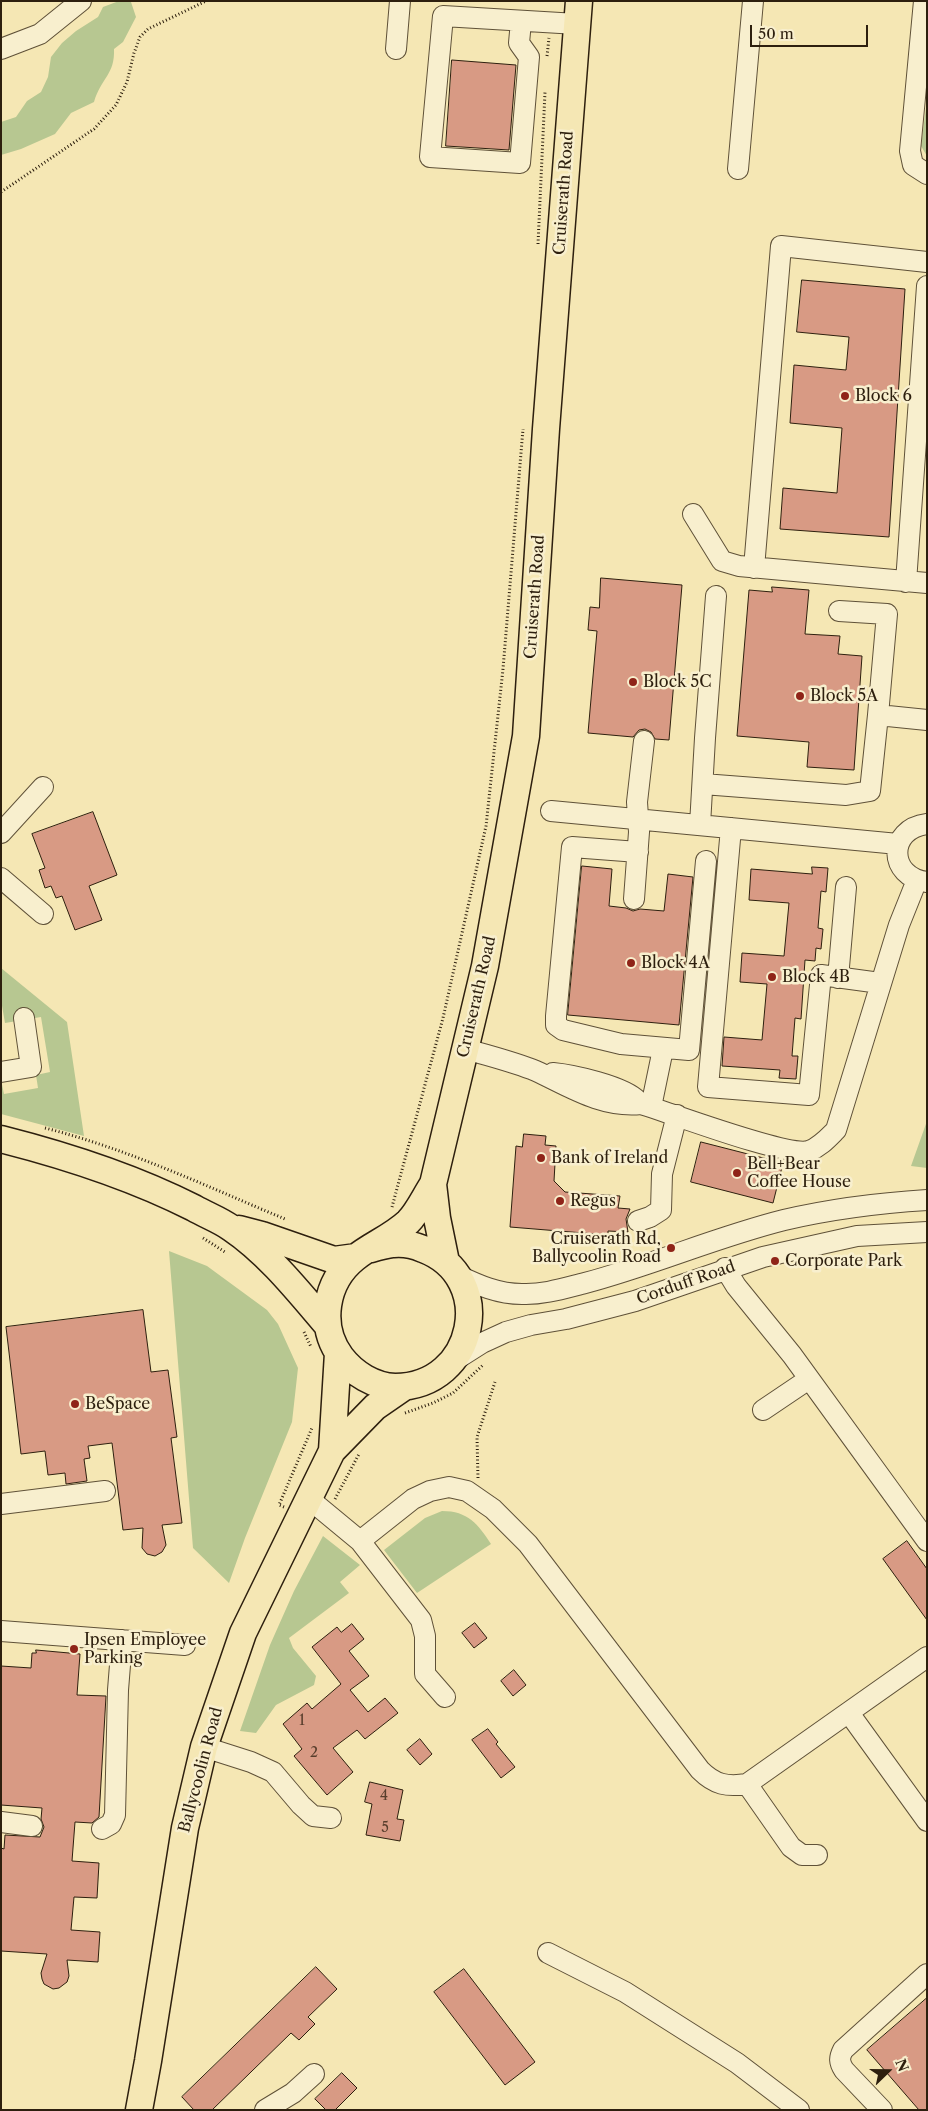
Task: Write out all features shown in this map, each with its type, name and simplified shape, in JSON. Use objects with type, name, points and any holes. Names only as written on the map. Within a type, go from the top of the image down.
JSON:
[{"type":"main road","name":"Cruiserath Road","points":[[363,1253],[409,1221],[433,1184],[466,1049],[499,898],[526,736],[546,429],[578,13]]},
{"type":"main road","points":[[1,1140],[48,1151],[115,1173],[160,1191],[231,1227],[262,1235],[334,1260],[394,1244],[415,1246],[431,1252],[452,1269],[466,1292],[470,1315],[465,1341],[452,1362],[438,1375],[419,1384],[404,1386],[379,1384],[355,1372],[325,1352],[330,1338],[328,1325],[329,1296],[336,1280],[345,1268],[363,1253]]},
{"type":"main road","name":"Cruiserath Road","points":[[433,1184],[437,1218],[452,1269]]},
{"type":"main road","points":[[231,1227],[266,1257],[328,1325]]},
{"type":"main road","name":"Ballycoolin Road","points":[[139,2110],[185,1828],[204,1747],[243,1633],[312,1508],[332,1451],[325,1352]]},
{"type":"main road","name":"Ballycoolin Road","points":[[332,1451],[375,1407],[404,1386]]},
{"type":"street","points":[[1,49],[40,34],[81,1]]},
{"type":"street","points":[[396,49],[400,1]]},
{"type":"street","points":[[738,169],[753,1]]},
{"type":"street","points":[[924,1],[922,67],[910,151],[913,165],[927,174]]},
{"type":"street","points":[[521,21],[519,43],[528,58],[520,163],[430,157],[443,16],[550,22],[578,13]]},
{"type":"street","points":[[754,568],[781,246],[927,262]]},
{"type":"street","points":[[906,582],[927,286]]},
{"type":"street","points":[[693,514],[722,561],[754,568],[927,583]]},
{"type":"street","points":[[700,826],[716,596]]},
{"type":"street","points":[[703,784],[846,796],[870,791],[887,614],[839,611]]},
{"type":"street","points":[[878,715],[927,720]]},
{"type":"street","points":[[634,899],[639,832],[637,802],[644,741]]},
{"type":"street","points":[[1,833],[43,787]]},
{"type":"street","points":[[552,810],[637,820],[898,844]]},
{"type":"street","points":[[466,1049],[534,1071],[570,1075],[605,1085],[634,1096],[646,1106],[790,1150],[808,1151],[823,1143],[836,1130],[899,925],[922,881],[903,870],[898,862],[898,844],[910,829],[918,825],[927,824]]},
{"type":"street","points":[[731,828],[708,1088],[809,1095],[821,975],[880,984]]},
{"type":"street","points":[[638,852],[572,847],[556,1025],[563,1030],[621,1044],[689,1050],[706,861]]},
{"type":"street","points":[[1,878],[43,914]]},
{"type":"street","points":[[838,978],[846,887]]},
{"type":"street","points":[[1,1072],[31,1068],[24,1018]]},
{"type":"street","points":[[646,1106],[663,1048]]},
{"type":"street","points":[[638,1221],[650,1217],[661,1210],[662,1174],[677,1115]]},
{"type":"street","name":"Corduff Road","points":[[452,1269],[480,1286],[502,1293],[549,1292],[614,1275],[736,1234],[785,1220],[878,1203],[927,1200]]},
{"type":"street","name":"Corduff Road","points":[[452,1362],[482,1343],[506,1332],[635,1302],[725,1268],[763,1257],[857,1236],[927,1232]]},
{"type":"street","points":[[725,1268],[736,1286],[809,1378],[927,1541]]},
{"type":"street","points":[[763,1410],[809,1378]]},
{"type":"street","points":[[360,1541],[414,1499],[430,1491],[449,1487],[467,1491],[478,1498],[494,1509],[528,1544],[700,1770],[710,1780],[723,1785],[747,1784],[927,1657]]},
{"type":"street","points":[[1,1504],[106,1491]]},
{"type":"street","points":[[312,1508],[360,1541],[421,1620],[425,1636],[425,1674],[444,1697]]},
{"type":"street","points":[[1,1631],[185,1645]]},
{"type":"street","points":[[102,1829],[111,1824],[115,1815],[117,1698],[122,1640]]},
{"type":"street","points":[[849,1713],[927,1821]]},
{"type":"street","points":[[204,1747],[251,1762],[272,1772],[313,1816],[331,1818]]},
{"type":"street","points":[[747,1784],[791,1847],[802,1855],[817,1855]]},
{"type":"street","points":[[1,1822],[32,1826]]},
{"type":"street","points":[[548,1953],[633,1997],[737,2063],[798,2110]]},
{"type":"street","points":[[882,2110],[844,2070],[840,2063],[840,2056],[843,2050],[927,1974]]},
{"type":"street","points":[[265,2110],[293,2093],[314,2074]]},
{"type":"path","points":[[1,192],[94,128],[116,105],[127,82],[140,37],[148,29],[206,1]]},
{"type":"path","points":[[547,65],[550,22]]},
{"type":"path","points":[[537,250],[546,85]]},
{"type":"path","points":[[389,1210],[397,1193],[443,1018],[486,826],[502,679],[524,426]]},
{"type":"path","points":[[37,1126],[106,1146],[154,1164],[292,1222]]},
{"type":"path","points":[[201,1236],[232,1256]]},
{"type":"path","points":[[301,1326],[325,1352]]},
{"type":"path","points":[[399,1415],[433,1403],[453,1393],[486,1362]]},
{"type":"path","points":[[478,1498],[477,1437],[495,1382]]},
{"type":"path","points":[[314,1424],[279,1505],[312,1508],[363,1447]]},
{"type":"green space","points":[[119,1],[131,2],[136,17],[123,42],[114,49],[114,58],[110,71],[100,87],[94,102],[71,113],[55,134],[21,149],[1,155],[1,122],[16,117],[27,101],[41,92],[48,77],[51,57],[62,43],[76,31],[98,17],[103,7]]},
{"type":"green space","points":[[927,100],[927,156],[921,146]]},
{"type":"green space","points":[[1,968],[67,1022],[84,1136],[1,1114],[1,1080],[4,1094],[38,1088],[36,1075],[50,1072],[41,1017],[5,1023],[1,1000]]},
{"type":"green space","points":[[927,1121],[927,1168],[911,1166]]},
{"type":"green space","points":[[169,1251],[207,1266],[267,1310],[278,1324],[298,1368],[292,1422],[229,1583],[193,1548]]},
{"type":"green space","points":[[442,1511],[459,1513],[466,1516],[482,1530],[491,1544],[417,1593],[384,1550],[425,1518]]},
{"type":"green space","points":[[323,1536],[360,1565],[340,1582],[349,1593],[289,1638],[293,1648],[316,1676],[314,1685],[276,1705],[256,1733],[240,1731],[270,1645],[294,1591]]},
{"type":"building","points":[[452,60],[516,65],[509,150],[446,146]]},
{"type":"building","name":"Block 6","points":[[802,280],[905,289],[889,537],[780,529],[783,488],[837,493],[842,428],[790,423],[794,365],[846,370],[849,337],[797,332]]},
{"type":"building","name":"Block 5C","points":[[601,578],[682,585],[669,740],[655,739],[651,732],[645,729],[639,730],[633,737],[588,733],[597,631],[588,630],[590,607],[599,608]]},
{"type":"building","name":"Block 5A","points":[[772,587],[809,590],[805,634],[840,636],[838,654],[862,656],[854,770],[807,767],[809,742],[737,736],[749,590],[772,592]]},
{"type":"building","points":[[93,812],[117,875],[89,886],[102,920],[75,930],[62,896],[56,898],[51,886],[45,888],[39,870],[45,868],[32,834]]},
{"type":"building","name":"Block 4A","points":[[582,866],[612,869],[609,906],[626,908],[633,911],[640,909],[664,911],[668,874],[693,877],[679,1025],[568,1015]]},
{"type":"building","name":"Block 4B","points":[[812,867],[828,868],[826,892],[821,891],[818,928],[823,929],[821,949],[816,948],[815,961],[805,960],[801,1019],[795,1018],[792,1056],[798,1056],[796,1079],[779,1078],[780,1070],[722,1066],[724,1037],[762,1040],[767,984],[740,982],[742,953],[784,956],[789,903],[749,900],[751,869],[812,874]]},
{"type":"building","points":[[524,1134],[546,1136],[545,1145],[556,1146],[554,1181],[565,1192],[620,1196],[618,1208],[630,1209],[626,1219],[628,1232],[608,1231],[608,1235],[510,1227],[516,1146],[522,1147]]},
{"type":"building","name":"Bell+Bear Coffee House","points":[[701,1142],[783,1163],[773,1203],[691,1182]]},
{"type":"building","points":[[143,1310],[151,1372],[168,1370],[177,1437],[171,1438],[182,1523],[162,1525],[166,1545],[162,1552],[155,1556],[147,1554],[142,1548],[143,1528],[123,1530],[112,1443],[88,1446],[90,1458],[84,1459],[87,1481],[66,1484],[65,1473],[48,1475],[45,1451],[21,1454],[6,1327]]},
{"type":"building","points":[[907,1541],[927,1569],[927,1620],[883,1559]]},
{"type":"building","points":[[475,1623],[487,1638],[474,1648],[462,1633]]},
{"type":"building","points":[[352,1624],[364,1639],[349,1651],[369,1676],[350,1690],[368,1712],[385,1698],[398,1713],[365,1739],[357,1730],[333,1748],[353,1772],[327,1795],[294,1756],[302,1749],[283,1724],[307,1703],[312,1709],[341,1684],[312,1647],[337,1627],[341,1632]]},
{"type":"building","points":[[36,1650],[80,1654],[77,1695],[106,1696],[99,1817],[92,1823],[75,1822],[72,1861],[99,1863],[97,1898],[74,1897],[71,1930],[100,1932],[98,1962],[67,1960],[69,1976],[67,1982],[59,1988],[53,1989],[44,1984],[42,1979],[41,1973],[47,1954],[1,1951],[1,1848],[4,1849],[5,1835],[40,1837],[44,1827],[41,1819],[42,1808],[1,1805],[1,1666],[31,1668],[32,1653],[36,1653]]},
{"type":"building","points":[[514,1670],[526,1685],[513,1696],[501,1681]]},
{"type":"building","points":[[488,1729],[498,1742],[496,1744],[515,1767],[501,1778],[472,1740]]},
{"type":"building","points":[[420,1739],[432,1754],[420,1765],[407,1750]]},
{"type":"building","points":[[370,1782],[403,1790],[397,1819],[404,1820],[400,1841],[366,1835],[372,1804],[365,1802]]},
{"type":"building","points":[[316,1967],[337,1989],[308,2017],[315,2024],[299,2040],[291,2033],[212,2110],[194,2110],[182,2097]]},
{"type":"building","points":[[464,1969],[535,2062],[505,2085],[434,1992]]},
{"type":"building","points":[[927,1998],[927,2110],[919,2110],[867,2050]]},
{"type":"building","points":[[342,2073],[357,2088],[335,2110],[326,2110],[315,2099]]},
{"type":"place","name":"Block 6","points":[[845,396]]},
{"type":"place","name":"Block 5C","points":[[633,682]]},
{"type":"place","name":"Block 5A","points":[[800,696]]},
{"type":"place","name":"Block 4A","points":[[631,963]]},
{"type":"place","name":"Block 4B","points":[[772,977]]},
{"type":"place","name":"Bank of Ireland","points":[[541,1158]]},
{"type":"place","name":"Bell+Bear Coffee House","points":[[737,1173]]},
{"type":"place","name":"Regus","points":[[560,1201]]},
{"type":"place","name":"Cruiserath Rd, Ballycoolin Road","points":[[671,1248]]},
{"type":"place","name":"Corporate Park","points":[[775,1261]]},
{"type":"place","name":"BeSpace","points":[[75,1404]]},
{"type":"place","name":"Ipsen Employee Parking","points":[[74,1649]]}]
